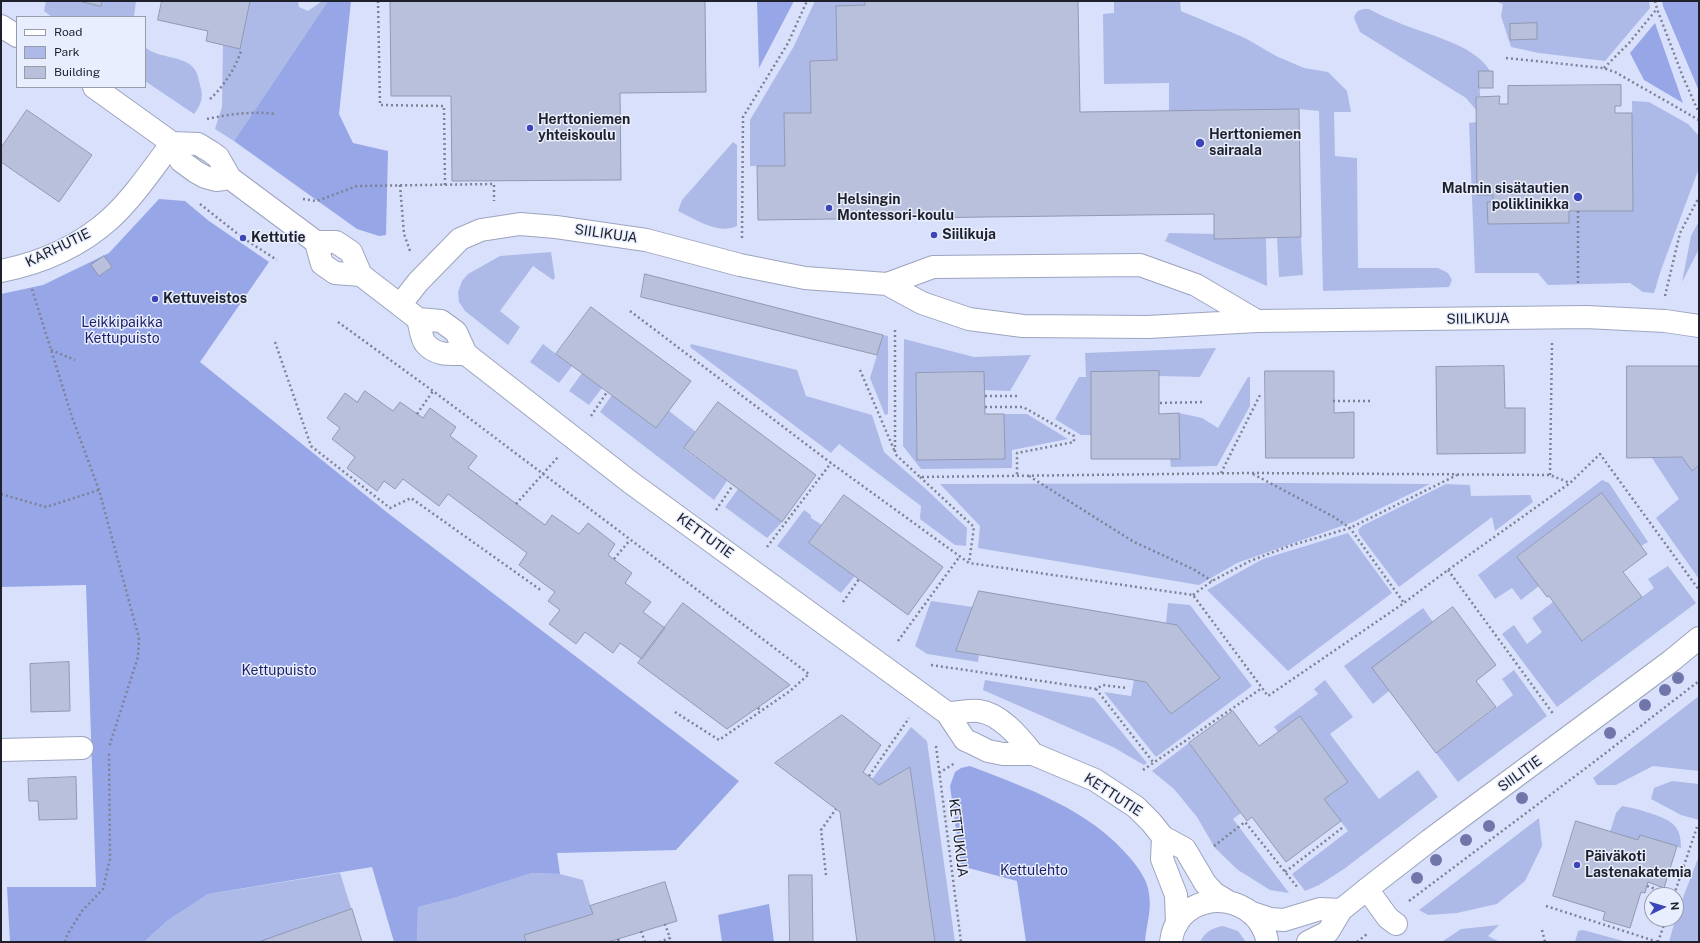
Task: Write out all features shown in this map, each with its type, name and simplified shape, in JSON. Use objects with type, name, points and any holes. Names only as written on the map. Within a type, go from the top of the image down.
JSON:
[{"type":"street","points":[[1,26],[16,35]]},
{"type":"street","name":"KETTUTIE","points":[[95,88],[172,143],[181,161],[205,178],[216,180],[230,178],[316,242],[336,242],[351,252],[361,275],[418,319],[425,343],[439,354],[466,354],[630,482],[947,713],[965,740],[988,751],[1003,754],[1033,754],[1095,780],[1136,807],[1163,837],[1185,849],[1214,893],[1227,901]]},
{"type":"street","name":"KARHUTIE","points":[[1,271],[25,266],[85,239],[111,218],[139,187],[172,143]]},
{"type":"street","name":"SIILIKUJA","points":[[400,305],[418,282],[460,239],[481,230],[520,224],[556,227],[646,240],[740,265],[805,278],[887,284],[922,303],[969,319],[1023,326],[1148,327],[1257,321],[1586,317],[1665,321],[1699,326]]},
{"type":"street","name":"SIILIKUJA","points":[[887,284],[933,267],[1140,265],[1196,285],[1257,321]]},
{"type":"street","name":"SIILITIE","points":[[1308,942],[1328,932],[1341,910],[1430,840],[1672,661],[1699,638]]},
{"type":"street","name":"KETTUTIE","points":[[947,713],[979,711],[1003,722],[1015,732],[1033,754]]},
{"type":"street","points":[[1,750],[82,748]]},
{"type":"street","points":[[1163,837],[1162,860],[1176,895],[1174,933]]},
{"type":"street","points":[[1367,889],[1392,921]]},
{"type":"street","points":[[1174,933],[1186,913],[1199,905],[1212,900],[1227,901],[1241,905],[1252,913],[1262,925],[1267,942]]},
{"type":"street","points":[[1252,913],[1270,919],[1284,920],[1320,909],[1341,910]]},
{"type":"path","points":[[378,1],[380,105],[444,106],[445,186]]},
{"type":"path","points":[[742,243],[743,117],[788,43],[807,1]]},
{"type":"path","points":[[1655,1],[1683,77],[1699,113]]},
{"type":"path","points":[[1604,68],[1629,43],[1657,9]]},
{"type":"path","points":[[210,99],[218,91],[237,63],[241,51]]},
{"type":"path","points":[[1506,58],[1604,68],[1615,72],[1699,120]]},
{"type":"path","points":[[203,120],[231,114],[262,112],[276,114]]},
{"type":"path","points":[[302,199],[317,201],[357,186],[445,186],[494,184],[494,206]]},
{"type":"path","points":[[400,185],[404,234],[410,251]]},
{"type":"path","points":[[1665,321],[1665,294],[1680,233],[1699,196]]},
{"type":"path","points":[[196,200],[212,215],[243,238],[277,260]]},
{"type":"path","points":[[1578,211],[1578,286]]},
{"type":"path","points":[[25,266],[72,417],[99,490],[139,638],[138,657],[109,748],[110,859],[103,889],[82,911],[67,935],[65,942]]},
{"type":"path","points":[[630,311],[831,463],[969,563],[1193,595],[1212,582],[1263,556],[1289,546],[1350,528],[1457,474]]},
{"type":"path","points":[[338,322],[433,391],[808,674],[790,691],[719,740],[675,712]]},
{"type":"path","points":[[895,330],[896,454]]},
{"type":"path","points":[[274,342],[311,446],[390,508],[410,498],[542,591]]},
{"type":"path","points":[[1550,475],[1552,343]]},
{"type":"path","points":[[50,350],[75,360]]},
{"type":"path","points":[[860,370],[896,454],[974,527],[969,563]]},
{"type":"path","points":[[417,414],[433,391]]},
{"type":"path","points":[[590,416],[607,392]]},
{"type":"path","points":[[1221,474],[1260,395]]},
{"type":"path","points":[[984,396],[1017,396]]},
{"type":"path","points":[[1333,401],[1373,401]]},
{"type":"path","points":[[1160,403],[1205,402]]},
{"type":"path","points":[[984,407],[1024,407],[1074,436],[1074,442],[1017,453],[1017,476]]},
{"type":"path","points":[[1193,595],[1268,696],[1404,603],[1570,483],[1600,454],[1699,590]]},
{"type":"path","points":[[516,504],[559,456]]},
{"type":"path","points":[[767,547],[831,463]]},
{"type":"path","points":[[920,476],[1251,473],[1550,475],[1570,483]]},
{"type":"path","points":[[1251,473],[1334,517],[1350,528],[1404,603]]},
{"type":"path","points":[[1028,475],[1134,542],[1193,569],[1212,582]]},
{"type":"path","points":[[716,510],[732,485]]},
{"type":"path","points":[[1,494],[46,507],[99,490]]},
{"type":"path","points":[[614,559],[630,540]]},
{"type":"path","points":[[898,641],[960,556]]},
{"type":"path","points":[[1448,570],[1554,716]]},
{"type":"path","points":[[843,602],[859,579]]},
{"type":"path","points":[[931,664],[1096,689],[1103,685],[1126,688]]},
{"type":"path","points":[[1356,942],[1392,921],[1699,681]]},
{"type":"path","points":[[1142,770],[1262,688]]},
{"type":"path","points":[[1096,689],[1154,762]]},
{"type":"path","points":[[758,708],[761,711]]},
{"type":"path","points":[[869,776],[909,718]]},
{"type":"path","name":"KETTUKUJA","points":[[936,745],[962,942]]},
{"type":"path","points":[[940,773],[958,762]]},
{"type":"path","points":[[826,874],[821,830],[836,809]]},
{"type":"path","points":[[1209,850],[1245,822],[1301,892]]},
{"type":"path","points":[[1285,872],[1342,828]]},
{"type":"path","points":[[1677,887],[1697,828]]},
{"type":"path","points":[[1546,906],[1658,942],[1663,927]]},
{"type":"path","points":[[659,942],[670,938],[665,924]]},
{"type":"path","points":[[1542,930],[1545,942]]},
{"type":"path","points":[[642,931],[645,942]]},
{"type":"green space","points":[[46,1],[136,1],[134,16],[51,16],[44,11]]},
{"type":"green space","points":[[250,1],[298,1],[299,7],[308,11],[322,1],[328,1],[234,141],[215,129],[222,107],[223,45],[240,48]]},
{"type":"green space","points":[[328,1],[351,1],[339,114],[353,143],[388,151],[386,235],[379,236],[357,229],[234,141]]},
{"type":"green space","points":[[757,1],[794,1],[759,68]]},
{"type":"green space","points":[[815,1],[864,1],[865,5],[836,6],[837,60],[810,61],[811,113],[784,113],[785,166],[750,166],[750,120],[794,46]]},
{"type":"green space","points":[[1114,1],[1180,1],[1181,11],[1245,38],[1276,56],[1304,68],[1328,72],[1347,91],[1351,112],[1334,112],[1335,156],[1357,158],[1358,268],[1438,268],[1448,273],[1452,280],[1449,287],[1323,291],[1319,111],[1299,109],[1169,111],[1169,83],[1104,84],[1103,14],[1114,13]]},
{"type":"green space","points":[[1494,1],[1649,1],[1650,8],[1605,61],[1539,53],[1511,47],[1501,16],[1503,4]]},
{"type":"green space","points":[[1662,1],[1699,1],[1699,91],[1663,6]]},
{"type":"green space","points":[[1369,9],[1461,47],[1483,62],[1490,71],[1479,71],[1480,96],[1476,97],[1477,111],[1466,98],[1360,32],[1354,18],[1355,15],[1359,10]]},
{"type":"green space","points":[[1655,23],[1683,103],[1644,80],[1630,53]]},
{"type":"green space","points":[[146,48],[157,54],[186,62],[195,70],[199,80],[202,97],[194,114],[146,82]]},
{"type":"green space","points":[[1632,101],[1649,102],[1688,124],[1699,136],[1699,168],[1661,270],[1654,293],[1643,292],[1630,283],[1548,285],[1538,273],[1475,273],[1469,123],[1477,122],[1477,195],[1493,195],[1493,202],[1488,202],[1488,223],[1569,223],[1569,211],[1633,211]]},
{"type":"green space","points":[[733,142],[737,145],[737,226],[722,229],[714,227],[699,222],[678,211],[682,200]]},
{"type":"green space","name":"Kettupuisto","points":[[159,199],[185,201],[209,221],[269,262],[200,362],[389,514],[739,781],[676,850],[557,853],[560,874],[532,873],[454,898],[418,907],[417,942],[394,942],[372,867],[208,894],[167,921],[144,942],[10,942],[7,887],[96,887],[86,585],[1,587],[1,294],[43,285],[109,253]]},
{"type":"green space","points":[[1699,221],[1699,249],[1682,282],[1691,236]]},
{"type":"green space","points":[[1169,233],[1214,234],[1214,239],[1266,238],[1267,286],[1165,241]]},
{"type":"green space","points":[[1301,237],[1303,275],[1279,277],[1277,238]]},
{"type":"green space","points":[[551,252],[555,278],[553,280],[533,266],[500,311],[520,327],[508,345],[465,311],[459,302],[458,292],[462,281],[468,274],[500,256]]},
{"type":"green space","points":[[883,335],[888,336],[888,414],[885,415],[870,378]]},
{"type":"green space","points":[[904,339],[974,357],[1031,355],[1010,391],[984,390],[984,372],[916,372],[917,460],[1005,459],[1004,414],[1027,414],[1068,439],[1012,450],[1012,468],[921,469],[903,446]]},
{"type":"green space","points":[[543,344],[572,366],[559,383],[530,362]]},
{"type":"green space","points":[[691,344],[797,370],[806,396],[872,415],[884,452],[967,528],[966,546],[955,545],[920,519],[921,506],[839,444],[831,453],[690,347]]},
{"type":"green space","points":[[1216,348],[1200,377],[1159,376],[1158,371],[1091,372],[1091,435],[1081,435],[1055,419],[1079,377],[1086,377],[1085,353]]},
{"type":"green space","points":[[582,373],[602,388],[589,405],[569,391]]},
{"type":"green space","points":[[1248,377],[1250,377],[1250,406],[1217,466],[1171,467],[1170,459],[1179,413],[1202,418],[1218,428]]},
{"type":"green space","points":[[612,395],[656,428],[669,411],[696,432],[684,449],[727,481],[714,500],[600,412]]},
{"type":"green space","points":[[1682,457],[1692,470],[1699,465],[1699,579],[1656,518],[1679,499],[1652,458]]},
{"type":"green space","points":[[1602,480],[1609,483],[1648,542],[1641,546],[1602,493],[1517,556],[1539,586],[1521,600],[1512,588],[1495,599],[1478,575]]},
{"type":"green space","points":[[940,484],[1430,484],[1353,522],[1237,563],[1199,585],[978,548],[980,526]]},
{"type":"green space","points":[[1446,484],[1470,485],[1471,496],[1530,495],[1533,502],[1495,531],[1492,517],[1399,587],[1359,534],[1358,530],[1362,526]]},
{"type":"green space","points":[[738,489],[782,522],[767,538],[725,507]]},
{"type":"green space","points":[[804,510],[811,515],[811,518],[822,525],[809,543],[855,576],[841,593],[777,546]]},
{"type":"green space","points":[[1348,533],[1392,593],[1288,671],[1207,590],[1263,559]]},
{"type":"green space","points":[[1668,566],[1696,603],[1557,707],[1502,634],[1514,625],[1527,644],[1542,632],[1532,618],[1553,602],[1583,641],[1654,588],[1648,579]]},
{"type":"green space","points":[[931,601],[973,607],[956,651],[979,655],[978,662],[927,654],[915,646]]},
{"type":"green space","points":[[1168,603],[1190,605],[1252,686],[1156,757],[1104,692],[1131,696],[1134,680],[1146,682],[1171,714],[1219,678],[1177,625],[1166,623]]},
{"type":"green space","points":[[1423,608],[1433,622],[1389,691],[1373,704],[1344,666]]},
{"type":"green space","points":[[1514,670],[1547,716],[1458,782],[1436,753],[1513,695],[1502,679]]},
{"type":"green space","points":[[985,680],[1094,698],[1147,763],[1144,765],[1113,747],[983,690]]},
{"type":"green space","points":[[1325,680],[1353,717],[1330,734],[1379,799],[1418,770],[1438,797],[1344,869],[1319,885],[1305,891],[1292,874],[1348,831],[1324,799],[1348,782],[1300,716],[1278,732],[1274,727],[1318,694],[1314,689]]},
{"type":"green space","points":[[1699,696],[1699,771],[1653,766],[1616,785],[1597,785],[1593,778]]},
{"type":"green space","points":[[911,727],[927,741],[955,942],[935,942],[910,767],[879,785],[872,779]]},
{"type":"green space","points":[[1189,743],[1241,813],[1233,819],[1289,893],[1270,890],[1238,870],[1215,848],[1197,817],[1174,789],[1152,771]]},
{"type":"green space","name":"Kettulehto","points":[[970,766],[1036,792],[1057,802],[1096,827],[1131,859],[1143,875],[1149,894],[1150,906],[1145,942],[1026,942],[1017,881],[961,866],[950,786],[955,772],[961,768]]},
{"type":"green space","points":[[1672,781],[1699,784],[1699,820],[1681,815],[1651,799],[1654,788]]},
{"type":"green space","points":[[1622,806],[1650,813],[1670,822],[1676,827],[1679,833],[1681,848],[1641,835],[1638,840],[1610,832],[1616,813]]},
{"type":"green space","points":[[1539,818],[1542,846],[1525,881],[1497,904],[1457,913],[1428,915],[1419,910]]},
{"type":"green space","points":[[1699,856],[1699,942],[1669,942],[1673,927],[1684,927],[1684,895]]},
{"type":"green space","points":[[340,873],[362,942],[144,942],[167,921],[208,894]]},
{"type":"green space","points":[[532,873],[560,874],[583,880],[593,914],[524,935],[526,942],[417,942],[418,907],[454,898]]},
{"type":"green space","points":[[769,904],[774,942],[722,942],[718,915]]},
{"type":"green space","points":[[1499,925],[1488,936],[1500,942],[1443,941],[1461,929]]},
{"type":"green space","points":[[1223,926],[1238,931],[1246,942],[1200,942],[1209,931]]},
{"type":"green space","points":[[1583,930],[1627,942],[1575,942],[1578,931]]},
{"type":"building","points":[[79,1],[102,1],[101,6]]},
{"type":"building","points":[[162,1],[250,1],[240,49],[206,41],[208,31],[158,20]]},
{"type":"building","points":[[705,1],[706,92],[620,93],[621,180],[452,181],[451,96],[391,96],[390,2]]},
{"type":"building","points":[[864,1],[1078,1],[1080,112],[1299,109],[1301,237],[1214,239],[1214,214],[758,220],[757,166],[785,166],[784,113],[811,113],[810,61],[837,60],[836,6],[865,5]]},
{"type":"building","points":[[1537,23],[1537,39],[1510,40],[1510,24]]},
{"type":"building","points":[[1479,71],[1493,71],[1493,88],[1479,88]]},
{"type":"building","points":[[1621,85],[1621,106],[1615,106],[1615,113],[1632,113],[1633,211],[1569,211],[1569,223],[1488,224],[1487,202],[1493,202],[1493,195],[1477,195],[1476,97],[1500,96],[1499,104],[1508,104],[1508,86]]},
{"type":"building","points":[[27,110],[92,155],[59,202],[1,162],[1,148]]},
{"type":"building","points":[[104,256],[112,267],[99,276],[91,265]]},
{"type":"building","points":[[645,274],[883,335],[877,355],[641,297]]},
{"type":"building","points":[[591,307],[691,381],[656,428],[556,354]]},
{"type":"building","points":[[1504,366],[1505,408],[1525,408],[1525,453],[1437,454],[1436,367]]},
{"type":"building","points":[[1627,366],[1699,366],[1699,465],[1692,471],[1682,457],[1627,458]]},
{"type":"building","points":[[1159,371],[1159,414],[1179,413],[1180,459],[1091,459],[1091,372]]},
{"type":"building","points":[[1265,371],[1334,371],[1334,413],[1354,412],[1354,458],[1266,458]]},
{"type":"building","points":[[984,372],[985,414],[1004,414],[1005,459],[917,460],[916,373]]},
{"type":"building","points":[[365,391],[393,411],[400,402],[423,418],[430,408],[456,427],[450,436],[477,456],[468,468],[545,525],[552,515],[579,534],[588,523],[615,544],[608,555],[632,573],[625,583],[651,602],[643,612],[665,628],[642,659],[620,643],[613,653],[585,632],[576,644],[549,624],[560,610],[548,601],[555,592],[519,565],[527,553],[448,494],[439,506],[403,479],[395,489],[384,481],[377,491],[347,468],[355,457],[332,439],[340,428],[327,418],[345,393],[357,402]]},
{"type":"building","points":[[718,402],[816,475],[782,522],[684,448]]},
{"type":"building","points":[[1602,493],[1647,554],[1623,572],[1642,597],[1582,641],[1549,596],[1547,597],[1517,557]]},
{"type":"building","points":[[844,495],[943,567],[908,615],[809,543]]},
{"type":"building","points":[[979,591],[1177,625],[1220,678],[1171,714],[1146,682],[956,651]]},
{"type":"building","points":[[683,603],[790,685],[727,729],[638,663]]},
{"type":"building","points":[[1453,607],[1496,665],[1476,681],[1496,707],[1436,753],[1372,668]]},
{"type":"building","points":[[69,662],[70,711],[31,712],[30,664]]},
{"type":"building","points":[[1233,711],[1259,746],[1300,716],[1348,782],[1324,799],[1341,821],[1286,862],[1252,817],[1247,821],[1189,743]]},
{"type":"building","points":[[842,715],[881,745],[863,772],[879,785],[910,767],[935,942],[857,942],[840,812],[775,763]]},
{"type":"building","points":[[76,777],[77,819],[39,820],[38,801],[29,801],[28,779]]},
{"type":"building","points":[[1576,821],[1638,840],[1640,835],[1677,846],[1664,887],[1648,882],[1647,887],[1644,887],[1644,893],[1641,892],[1630,928],[1603,920],[1605,912],[1553,896]]},
{"type":"building","points":[[789,875],[812,875],[813,942],[790,942]]},
{"type":"building","points":[[665,882],[677,921],[608,942],[526,942],[524,935],[593,914],[590,906]]},
{"type":"building","points":[[352,909],[362,942],[259,942]]},
{"type":"place","name":"Herttoniemen yhteiskoulu","points":[[530,128]]},
{"type":"place","name":"Herttoniemen sairaala","points":[[1200,143]]},
{"type":"place","name":"Malmin sisätautien poliklinikka","points":[[1578,197]]},
{"type":"place","name":"Helsingin Montessori-koulu","points":[[829,208]]},
{"type":"place","name":"Siilikuja","points":[[934,235]]},
{"type":"place","name":"Kettutie","points":[[243,238]]},
{"type":"place","name":"Kettuveistos","points":[[155,299]]},
{"type":"place","name":"Päiväkoti Lastenakatemia","points":[[1577,865]]},
{"type":"park label","name":"Leikkipaikka Kettupuisto","points":[[122,332]]}]
